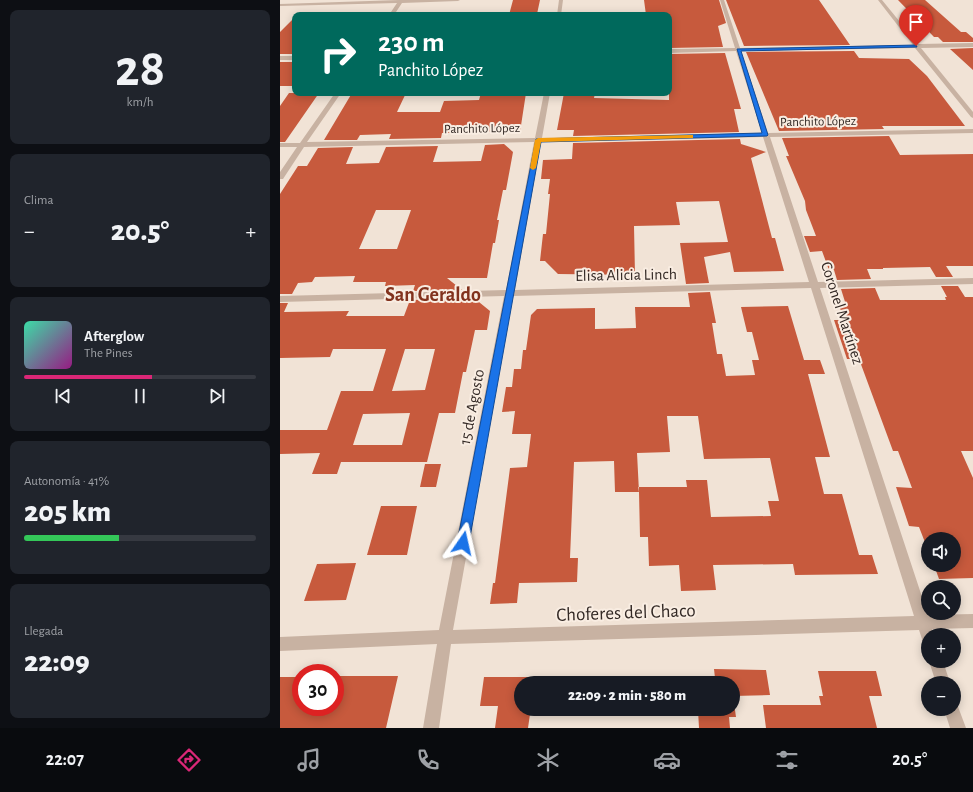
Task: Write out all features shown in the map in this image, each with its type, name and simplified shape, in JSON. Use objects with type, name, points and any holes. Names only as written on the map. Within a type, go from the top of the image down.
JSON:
[{"type":"street","points":[[280,5],[458,0]]},
{"type":"street","points":[[559,12],[561,0]]},
{"type":"street","name":"Coronel Martínez","points":[[722,0],[925,628]]},
{"type":"street","points":[[880,0],[973,116]]},
{"type":"street","points":[[393,12],[401,1]]},
{"type":"street","points":[[672,51],[973,45]]},
{"type":"street","points":[[280,58],[292,58]]},
{"type":"street","points":[[280,177],[336,96]]},
{"type":"street","name":"15 de Agosto","points":[[430,728],[445,637],[546,96]]},
{"type":"street","name":"Panchito López","points":[[280,145],[973,131]]},
{"type":"street","name":"Elisa Alicia Linch","points":[[280,299],[973,281]]},
{"type":"street","name":"Choferes del Chaco","points":[[280,644],[445,637],[973,621]]},
{"type":"street","points":[[954,716],[958,728]]},
{"type":"building","points":[[513,0],[540,0],[537,12],[510,12]]},
{"type":"building","points":[[644,0],[719,0],[726,23],[718,26],[723,47],[672,48],[672,12],[646,12]]},
{"type":"building","points":[[726,0],[819,0],[850,45],[744,46]]},
{"type":"building","points":[[898,0],[925,0],[961,32],[966,32],[973,38],[973,42],[943,42],[938,37],[934,37]]},
{"type":"building","points":[[292,20],[292,54],[280,54],[280,32]]},
{"type":"building","points":[[973,48],[973,70],[950,49]]},
{"type":"building","points":[[854,51],[859,58],[909,59],[927,76],[965,126],[882,126],[884,129],[779,131],[746,52]]},
{"type":"building","points":[[725,53],[741,109],[734,109],[739,132],[573,136],[574,130],[557,130],[563,96],[669,100],[669,96],[672,96],[672,54]]},
{"type":"building","points":[[280,62],[292,62],[292,86],[280,86]]},
{"type":"building","points":[[289,93],[292,93],[292,96],[317,96],[285,142],[280,142],[280,106]]},
{"type":"building","points":[[350,96],[405,96],[397,112],[440,112],[444,101],[479,100],[480,96],[526,96],[520,132],[451,131],[450,133],[442,133],[441,138],[389,139],[391,134],[360,135],[357,140],[324,140]]},
{"type":"building","points":[[889,136],[900,155],[973,154],[973,266],[946,266],[953,277],[936,277],[930,267],[883,268],[867,269],[871,279],[837,280],[834,270],[829,270],[822,251],[810,252],[804,236],[816,236],[806,210],[805,201],[786,156],[789,156],[782,138]]},
{"type":"building","points":[[740,139],[741,144],[766,152],[751,158],[772,238],[775,238],[784,271],[734,272],[730,252],[704,257],[709,283],[686,284],[680,243],[728,242],[719,201],[676,202],[680,225],[634,226],[635,275],[558,274],[545,261],[540,261],[543,234],[546,234],[550,194],[548,194],[550,179],[541,179],[543,160],[572,159],[573,143]]},
{"type":"building","points":[[504,144],[513,152],[506,190],[503,190],[497,220],[499,220],[495,243],[493,243],[487,278],[447,278],[462,290],[413,291],[415,285],[385,286],[386,282],[353,282],[355,276],[315,277],[312,282],[298,283],[292,294],[280,294],[280,194],[298,166],[307,166],[318,148],[353,147],[346,164],[379,163],[386,147],[438,146],[433,162],[481,161],[485,145]],"holes":[[[376,210],[411,210],[397,249],[359,249]]]},
{"type":"building","points":[[941,286],[958,286],[965,297],[973,297],[973,451],[961,451],[973,478],[973,578],[939,579],[936,572],[961,572],[961,532],[921,532],[919,527],[909,526],[896,487],[912,488],[898,451],[893,451],[859,359],[847,359],[834,320],[844,320],[839,305],[846,305],[841,289],[875,288],[880,300],[946,300],[945,297],[947,297]]},
{"type":"building","points":[[710,292],[716,323],[712,323],[717,354],[722,354],[726,376],[755,375],[752,360],[759,360],[752,332],[747,332],[741,307],[788,306],[804,360],[820,360],[825,374],[808,374],[830,457],[815,457],[824,494],[842,494],[859,555],[872,555],[878,574],[795,575],[793,564],[713,565],[716,590],[681,591],[679,565],[649,566],[648,537],[640,537],[639,492],[615,492],[614,461],[574,462],[570,558],[578,558],[577,582],[519,583],[517,603],[490,604],[493,583],[495,583],[510,468],[527,467],[531,434],[512,434],[515,411],[502,412],[506,387],[512,387],[514,369],[521,369],[523,350],[526,350],[531,315],[537,309],[595,308],[595,329],[636,328],[635,307],[690,307],[688,293]],"holes":[[[667,416],[698,416],[704,459],[770,458],[779,501],[768,501],[771,516],[711,517],[707,480],[686,480],[687,487],[639,487],[637,453],[670,452]]]},
{"type":"building","points":[[474,298],[490,311],[487,330],[475,330],[466,372],[463,372],[455,413],[439,413],[427,462],[341,462],[337,474],[312,474],[320,453],[280,454],[280,430],[327,430],[341,391],[373,391],[386,349],[333,349],[330,357],[280,358],[280,303],[288,303],[284,312],[349,311],[346,316],[404,316],[410,300]],"holes":[[[405,349],[435,349],[425,390],[392,391]],[[410,413],[402,445],[353,445],[363,414]]]},
{"type":"building","points":[[425,464],[441,464],[436,487],[420,487]]},
{"type":"building","points":[[381,506],[417,506],[407,555],[367,555]]},
{"type":"building","points":[[356,563],[346,600],[304,601],[317,564]]},
{"type":"building","points":[[714,669],[766,670],[770,695],[740,696],[740,676],[715,676]]},
{"type":"building","points":[[818,671],[876,671],[882,696],[869,696],[877,728],[766,728],[763,705],[821,705],[819,696],[823,696]]},
{"type":"building","points":[[344,676],[398,676],[386,728],[280,728],[280,677],[292,677],[292,716],[344,716]]},
{"type":"building","points":[[484,677],[514,677],[514,716],[530,716],[528,728],[495,728],[498,706],[480,706]]},
{"type":"building","points":[[698,716],[736,716],[729,717],[730,728],[699,728]]},
{"type":"slow traffic","points":[[533,168],[538,140],[690,137]]},
{"type":"district","name":"San Geraldo","points":[[433,295]]},
{"type":"route","points":[[463,543],[538,140],[765,135],[738,50],[916,46]]}]
